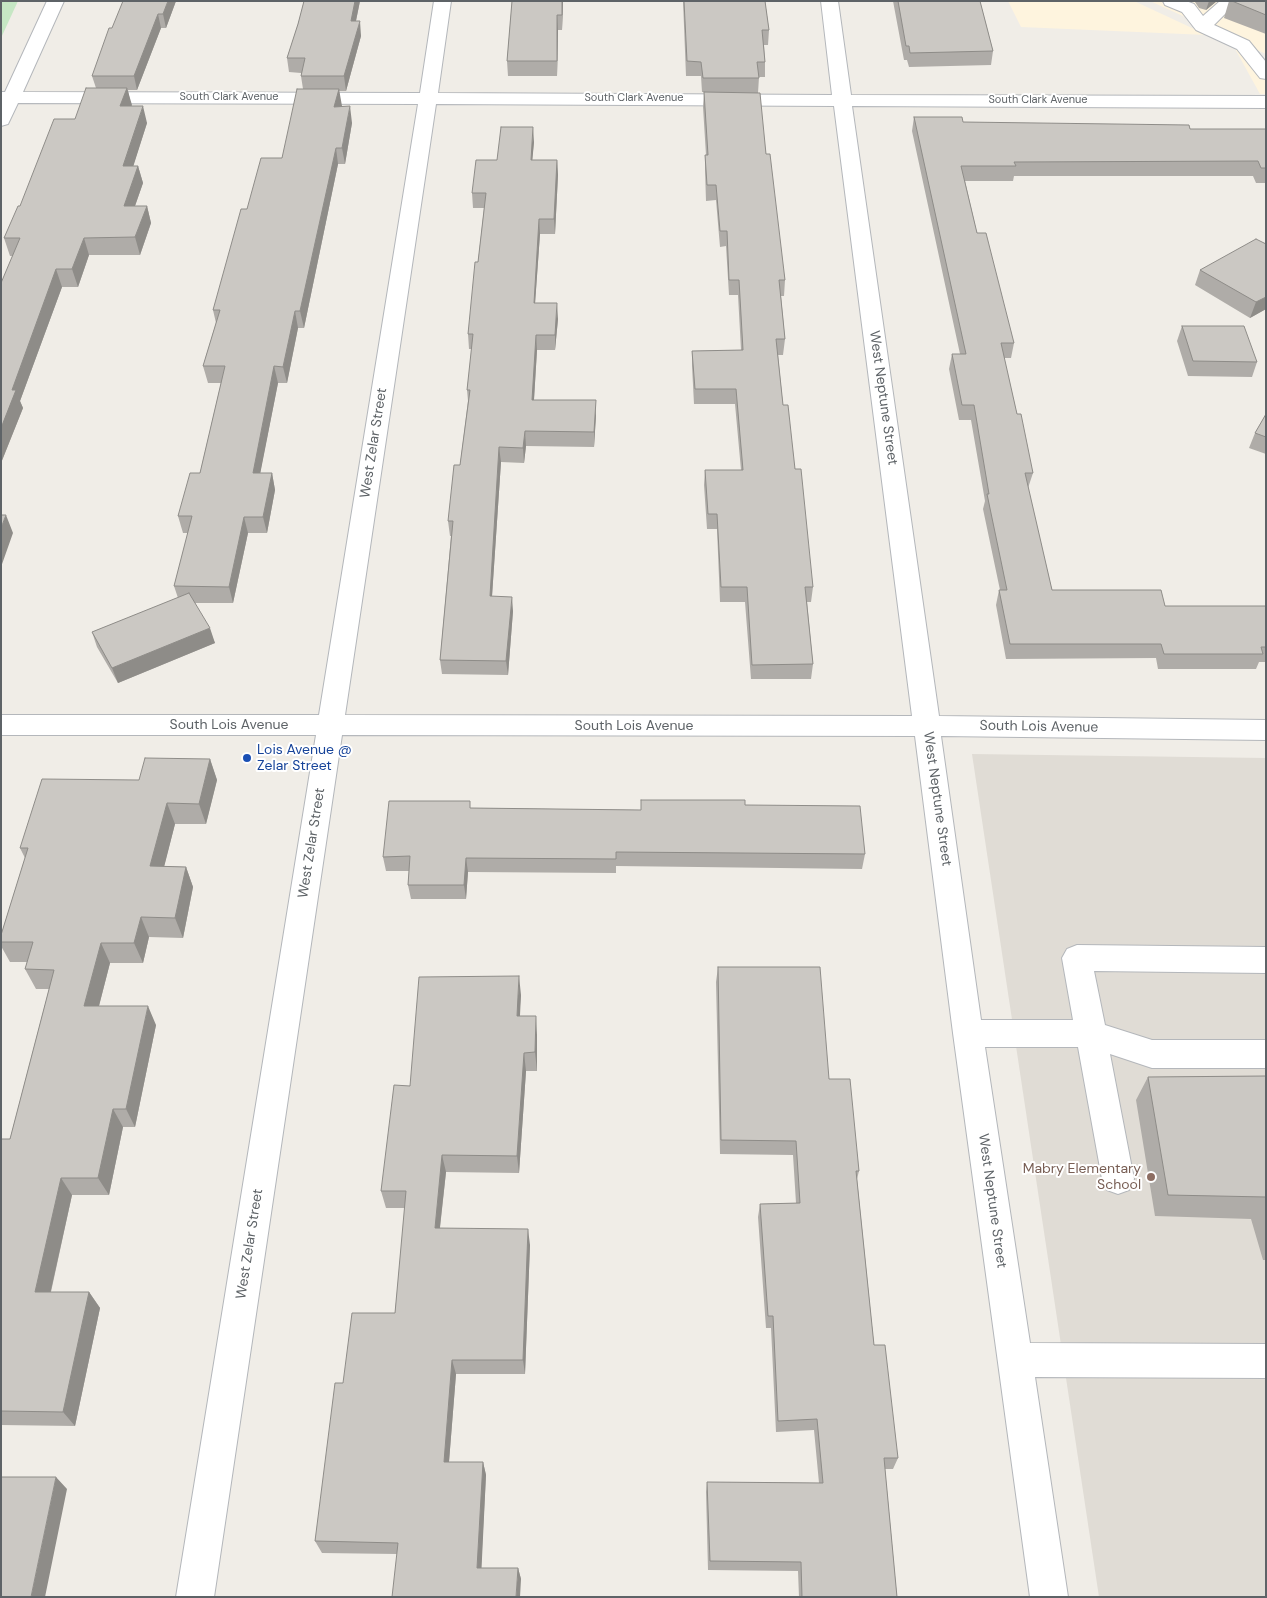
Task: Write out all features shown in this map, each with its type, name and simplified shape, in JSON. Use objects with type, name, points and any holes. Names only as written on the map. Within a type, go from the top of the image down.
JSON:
[{"type":"street","points":[[1,120],[7,97],[56,1]]},
{"type":"street","name":"West Zelar Street","points":[[195,1597],[443,1]]},
{"type":"street","name":"West Neptune Street","points":[[829,1],[968,1032],[1049,1597]]},
{"type":"street","points":[[1171,1],[1188,8],[1202,26],[1242,45],[1266,48]]},
{"type":"street","points":[[1202,26],[1230,1]]},
{"type":"street","points":[[1242,45],[1266,74]]},
{"type":"street","name":"South Clark Avenue","points":[[7,97],[1266,102]]},
{"type":"street","name":"South Lois Avenue","points":[[1,725],[927,726],[1266,730]]},
{"type":"street","points":[[1118,1179],[1077,958],[1266,960]]},
{"type":"street","points":[[968,1032],[1091,1034],[1152,1054],[1266,1054]]},
{"type":"street","points":[[1016,1360],[1266,1361]]},
{"type":"shaded area","points":[[1008,1],[1134,1],[1207,35],[1021,27]]},
{"type":"shaded area","points":[[1150,1],[1266,1],[1266,54]]},
{"type":"shaded area","points":[[1234,47],[1266,61],[1266,94],[1260,94]]},
{"type":"shaded area","name":"Mabry Elementary School","points":[[972,754],[1266,758],[1266,1597],[1099,1597]]},
{"type":"green space","points":[[1,1],[18,1],[1,38]]},
{"type":"building","points":[[123,1],[168,1],[163,14],[158,14],[134,76],[92,76],[109,28],[112,28]]},
{"type":"building","points":[[304,1],[355,1],[351,21],[360,21],[344,76],[301,76],[305,58],[287,58]]},
{"type":"building","points":[[512,1],[562,1],[562,15],[557,15],[557,61],[507,61]]},
{"type":"building","points":[[684,1],[765,1],[769,30],[762,30],[765,62],[757,62],[759,78],[703,78],[701,62],[687,61]]},
{"type":"building","points":[[898,1],[980,1],[993,51],[910,53],[909,46],[906,46]]},
{"type":"building","points":[[1232,1],[1266,1],[1266,15]]},
{"type":"building","points":[[86,88],[127,88],[120,106],[143,106],[123,166],[138,166],[124,206],[147,206],[135,237],[84,238],[72,269],[56,269],[12,390],[16,390],[1,428],[1,283],[20,238],[4,238],[18,206],[20,206],[54,119],[75,119]]},
{"type":"building","points":[[297,89],[339,89],[334,107],[350,106],[342,148],[336,148],[300,311],[295,311],[283,367],[274,366],[253,473],[272,473],[263,517],[244,517],[229,587],[174,586],[192,516],[178,516],[190,473],[200,473],[225,366],[203,366],[220,310],[213,310],[241,209],[247,209],[261,158],[282,158]]},
{"type":"building","points":[[704,92],[760,93],[766,154],[770,154],[785,280],[779,280],[785,339],[776,339],[783,405],[788,405],[795,469],[801,469],[813,587],[805,587],[813,664],[752,665],[747,587],[721,587],[717,514],[708,514],[705,470],[743,470],[736,389],[695,389],[692,351],[743,350],[739,280],[729,280],[727,231],[720,231],[716,185],[707,185],[705,155],[708,155]]},
{"type":"building","points":[[914,117],[962,117],[963,122],[1189,125],[1190,129],[1266,129],[1266,168],[1261,168],[1258,161],[1014,162],[1016,166],[961,166],[977,233],[986,233],[1014,343],[1001,343],[1017,414],[1021,414],[1033,473],[1025,473],[1052,590],[1161,590],[1165,606],[1266,606],[1266,647],[1261,647],[1263,654],[1164,654],[1161,644],[1010,644],[999,590],[1007,590],[987,494],[989,494],[974,405],[962,405],[952,354],[966,354]]},
{"type":"building","points":[[501,127],[533,127],[531,160],[557,160],[554,219],[539,219],[534,303],[557,303],[555,335],[536,335],[532,400],[596,400],[594,432],[525,431],[523,448],[499,447],[490,596],[512,597],[506,661],[440,660],[453,521],[448,521],[454,465],[460,465],[470,390],[467,390],[473,334],[468,334],[475,262],[478,262],[486,193],[472,193],[476,160],[497,160]]},
{"type":"building","points":[[1256,239],[1266,244],[1266,297],[1256,302],[1200,270]]},
{"type":"building","points":[[1182,326],[1244,326],[1257,362],[1193,361]]},
{"type":"building","points":[[1266,414],[1266,437],[1255,433]]},
{"type":"building","points":[[1,515],[6,515],[1,528]]},
{"type":"building","points":[[189,593],[210,628],[112,668],[92,632]]},
{"type":"building","points":[[145,758],[210,759],[199,804],[167,803],[150,866],[186,867],[175,918],[141,917],[134,943],[101,943],[84,1006],[148,1006],[126,1109],[113,1109],[98,1178],[61,1178],[35,1292],[89,1292],[63,1412],[1,1411],[1,1139],[10,1139],[54,970],[25,969],[33,942],[1,942],[1,935],[28,848],[20,848],[42,779],[139,780]]},
{"type":"building","points":[[641,800],[745,800],[745,805],[860,806],[865,854],[616,852],[616,859],[466,858],[464,885],[408,885],[410,856],[383,857],[389,801],[470,801],[470,808],[641,810]]},
{"type":"building","points":[[718,967],[820,967],[829,1079],[850,1079],[859,1171],[856,1171],[874,1345],[885,1345],[898,1458],[884,1458],[897,1597],[802,1597],[801,1562],[710,1561],[707,1482],[823,1483],[817,1419],[778,1421],[773,1316],[768,1316],[760,1204],[800,1203],[796,1141],[721,1140]]},
{"type":"building","points":[[519,976],[517,1016],[536,1016],[535,1052],[524,1053],[517,1156],[442,1155],[435,1228],[528,1229],[523,1360],[452,1360],[444,1462],[483,1462],[477,1568],[518,1568],[516,1597],[392,1597],[398,1543],[315,1541],[335,1383],[343,1383],[352,1313],[395,1313],[406,1191],[381,1191],[394,1085],[410,1086],[419,977]]},
{"type":"building","points":[[1266,1076],[1266,1197],[1168,1195],[1148,1077]]},
{"type":"building","points":[[1,1477],[56,1477],[31,1597],[1,1597]]},
{"type":"place","name":"Lois Avenue @ Zelar Street","points":[[247,758]]},
{"type":"place","name":"Mabry Elementary School","points":[[1151,1177]]}]
